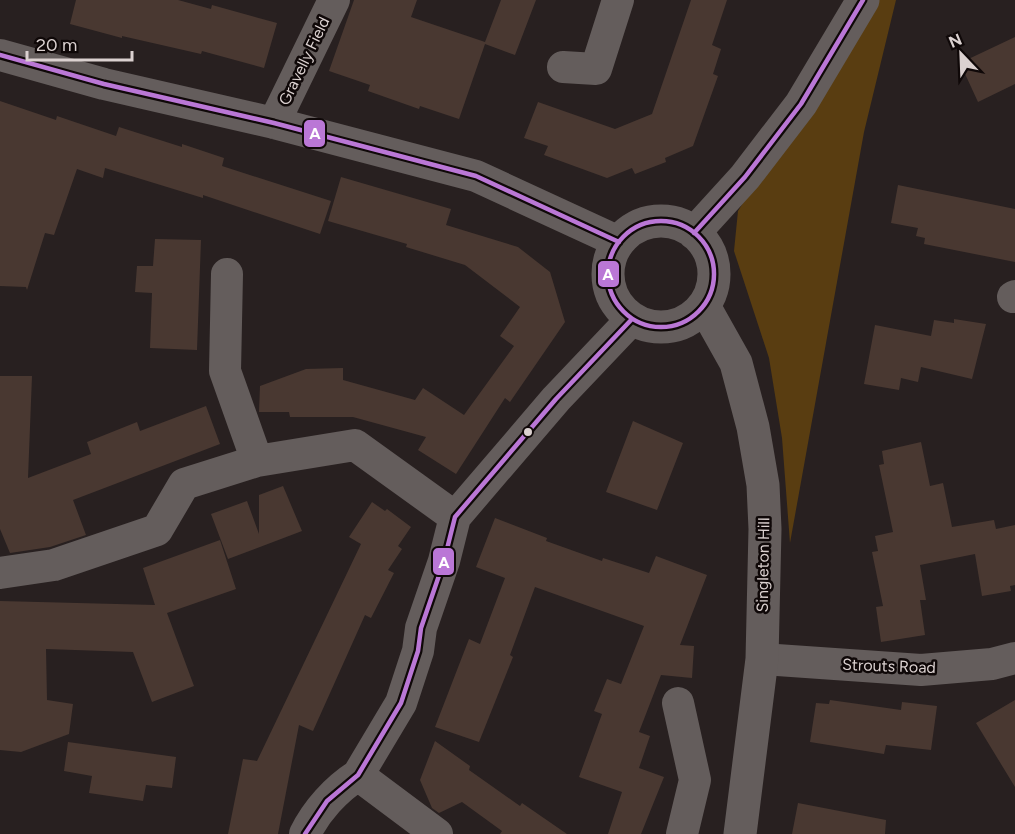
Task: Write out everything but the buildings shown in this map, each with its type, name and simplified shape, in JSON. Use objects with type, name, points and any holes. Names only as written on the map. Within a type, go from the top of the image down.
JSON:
[{"type":"street","name":"Gravelly Field","points":[[274,123],[334,0]]},
{"type":"street","points":[[563,67],[596,69],[618,0]]},
{"type":"street","points":[[694,233],[745,177],[801,104],[863,0]]},
{"type":"street","points":[[0,55],[104,84],[274,123],[476,176],[619,242]]},
{"type":"street","points":[[663,221],[680,225],[694,233],[705,245],[712,259],[714,276],[711,291],[704,306],[692,317],[678,324],[662,327],[646,325],[632,319],[619,307],[611,292],[608,275],[611,257],[619,242],[631,231],[646,223],[663,221]]},
{"type":"street","points":[[227,274],[225,371],[256,461]]},
{"type":"street","name":"Singleton Hill","points":[[704,306],[736,363],[753,427],[763,485],[765,529],[762,659],[740,834]]},
{"type":"street","points":[[305,834],[313,817],[347,782],[358,776],[400,703],[418,651],[421,628],[444,561],[455,517],[556,399],[632,319]]},
{"type":"street","points":[[0,573],[54,565],[157,530],[184,484],[256,461],[355,445],[455,517]]},
{"type":"street","name":"Strouts Road","points":[[762,659],[921,670],[993,664],[1015,658]]},
{"type":"street","points":[[678,703],[695,780],[682,834]]},
{"type":"street","points":[[358,776],[437,834]]},
{"type":"shaded area","points":[[869,0],[896,0],[864,132],[790,543],[782,438],[769,358],[734,251],[738,211]]},
{"type":"transit line","name":"A","points":[[694,233],[745,177],[801,104],[863,0]]},
{"type":"transit line","name":"A","points":[[0,55],[104,84],[274,123],[476,176],[619,242]]},
{"type":"transit line","name":"A","points":[[661,221],[681,225],[698,237],[710,254],[714,274],[710,294],[698,311],[681,323],[661,327],[641,323],[624,311],[612,294],[608,274],[612,254],[624,237],[641,225],[661,221]]},
{"type":"transit line","name":"A","points":[[305,834],[327,801],[358,775],[401,703],[418,651],[421,628],[444,561],[455,517],[556,399],[632,319]]}]
